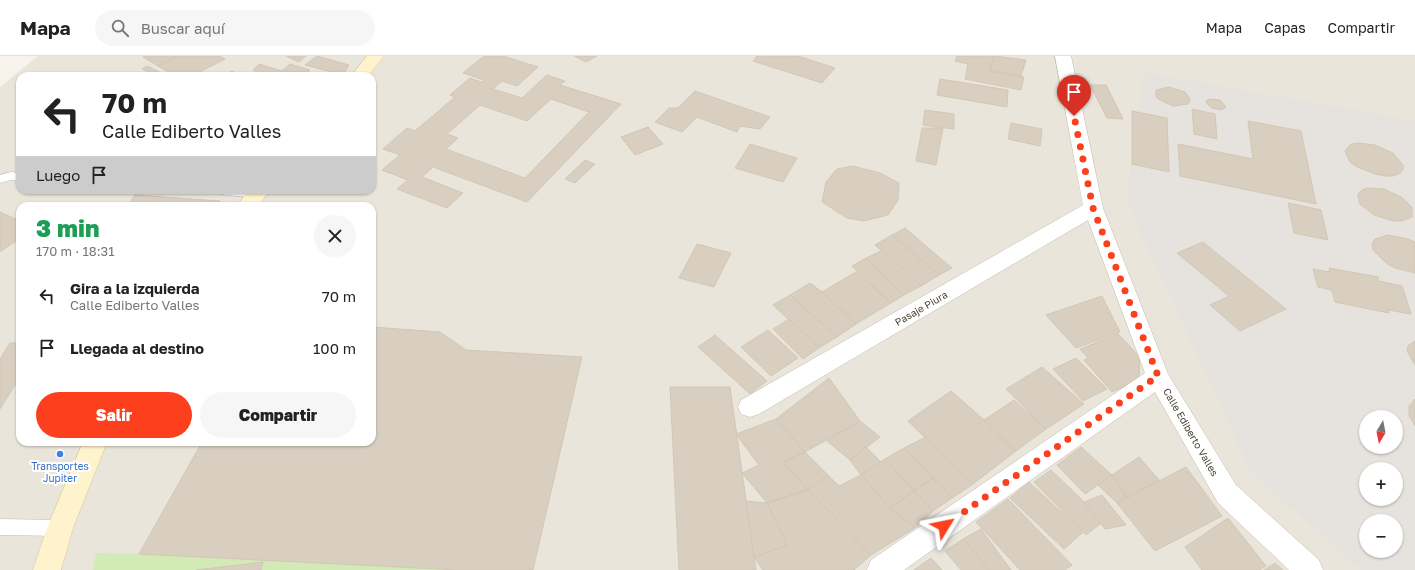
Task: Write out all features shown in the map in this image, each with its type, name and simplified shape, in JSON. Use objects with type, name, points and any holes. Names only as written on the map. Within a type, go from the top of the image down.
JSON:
[{"type":"main road","points":[[362,72],[376,56]]},
{"type":"main road","points":[[47,570],[60,528],[93,446]]},
{"type":"street","name":"Calle Ediberto Valles","points":[[1063,56],[1093,208],[1158,376],[1227,494],[1309,570]]},
{"type":"street","name":"Pasaje Piura","points":[[750,407],[1093,208]]},
{"type":"street","points":[[881,570],[1158,376]]},
{"type":"lane","points":[[0,179],[11,176],[16,177]]},
{"type":"lane","points":[[242,194],[255,196]]},
{"type":"lane","points":[[0,527],[60,528]]},
{"type":"shaded area","points":[[38,56],[1415,56],[1415,570],[0,570],[0,87],[16,74],[16,194],[376,194],[376,72],[18,72]]},
{"type":"shaded area","points":[[1144,72],[1415,121],[1415,570],[1362,570],[1252,474],[1126,200]]},
{"type":"green space","points":[[96,553],[139,554],[458,570],[93,570]]},
{"type":"building","points":[[172,56],[175,58],[158,66],[143,57]]},
{"type":"building","points":[[172,56],[219,56],[225,59],[200,72],[168,72],[158,66],[175,58]]},
{"type":"building","points":[[286,56],[306,56],[299,62]]},
{"type":"building","points":[[317,56],[349,65],[345,72],[332,72],[305,65]]},
{"type":"building","points":[[484,56],[503,56],[538,67],[517,86],[502,81],[493,89],[522,98],[547,75],[565,81],[560,85],[621,104],[527,202],[433,167],[422,177],[463,193],[447,208],[397,189],[408,180],[382,170],[400,155],[383,149],[407,128],[415,131],[455,97],[450,95],[470,78],[481,82],[484,80],[463,73]],"holes":[[[551,99],[589,112],[525,178],[446,149],[458,138],[447,134],[480,105],[527,121]]]},
{"type":"building","points":[[574,56],[597,56],[586,62]]},
{"type":"building","points":[[757,56],[798,56],[835,68],[822,83],[753,61]]},
{"type":"building","points":[[957,56],[994,56],[990,71],[1024,77],[1021,90],[965,79],[968,64],[955,61]]},
{"type":"building","points":[[994,56],[1026,60],[1021,76],[990,71]]},
{"type":"building","points":[[259,64],[282,71],[290,64],[310,70],[307,72],[256,72],[253,70]]},
{"type":"building","points":[[147,66],[160,72],[149,72],[142,69]]},
{"type":"building","points":[[940,79],[1008,90],[1007,107],[937,95]]},
{"type":"building","points":[[1090,85],[1106,85],[1123,119],[1107,118]]},
{"type":"building","points":[[1169,87],[1185,92],[1190,99],[1188,104],[1173,106],[1158,99],[1156,96],[1156,90]]},
{"type":"building","points":[[695,91],[770,117],[760,129],[740,126],[737,132],[697,117],[682,132],[655,122],[669,108],[678,108]]},
{"type":"building","points":[[1208,99],[1220,100],[1226,107],[1221,110],[1211,108],[1206,102]]},
{"type":"building","points":[[1192,109],[1215,114],[1217,139],[1194,134]]},
{"type":"building","points":[[925,110],[954,114],[954,129],[923,125]]},
{"type":"building","points":[[1132,111],[1167,118],[1169,172],[1132,164]]},
{"type":"building","points":[[1248,121],[1301,131],[1316,204],[1180,176],[1178,144],[1253,159]]},
{"type":"building","points":[[1011,123],[1042,129],[1040,146],[1008,139]]},
{"type":"building","points":[[648,127],[663,144],[635,155],[621,137]]},
{"type":"building","points":[[922,128],[943,128],[936,165],[916,161]]},
{"type":"building","points":[[1358,143],[1375,145],[1393,153],[1403,165],[1403,170],[1393,176],[1385,176],[1357,167],[1350,162],[1345,151],[1351,144]]},
{"type":"building","points":[[750,144],[797,158],[783,182],[735,168]]},
{"type":"building","points":[[585,160],[595,164],[575,183],[565,179]]},
{"type":"building","points":[[853,166],[880,173],[899,183],[898,200],[888,215],[864,221],[847,218],[822,202],[826,182],[837,169]]},
{"type":"building","points":[[1368,188],[1384,189],[1401,197],[1412,207],[1412,217],[1401,221],[1393,221],[1374,215],[1360,204],[1358,198],[1358,194],[1362,190]]},
{"type":"building","points":[[135,195],[220,201],[219,202],[130,202]]},
{"type":"building","points":[[1288,203],[1321,210],[1328,240],[1294,233]]},
{"type":"building","points":[[0,212],[16,219],[16,241],[0,252]]},
{"type":"building","points":[[905,228],[952,268],[939,275],[892,235]]},
{"type":"building","points":[[892,235],[939,275],[921,286],[875,245]]},
{"type":"building","points":[[1388,235],[1415,242],[1415,273],[1395,268],[1386,263],[1373,250],[1372,244],[1375,239]]},
{"type":"building","points":[[1203,242],[1286,309],[1240,331],[1210,305],[1229,296],[1177,253]]},
{"type":"building","points":[[697,244],[731,253],[714,287],[679,278]]},
{"type":"building","points":[[883,250],[921,286],[904,295],[866,258]]},
{"type":"building","points":[[866,258],[904,295],[891,303],[852,266]]},
{"type":"building","points":[[1329,268],[1378,277],[1379,281],[1402,286],[1411,314],[1388,310],[1389,313],[1335,302],[1332,290],[1318,287],[1313,269],[1330,272]]},
{"type":"building","points":[[856,272],[891,303],[856,324],[822,292]]},
{"type":"building","points":[[810,283],[822,292],[856,324],[837,337],[790,295]]},
{"type":"building","points":[[790,295],[837,337],[819,348],[773,305]]},
{"type":"building","points":[[1102,296],[1120,332],[1076,348],[1046,315]]},
{"type":"building","points":[[789,319],[819,348],[803,359],[773,329]]},
{"type":"building","points":[[376,327],[440,332],[466,350],[582,357],[533,570],[458,570],[139,554],[200,446],[376,446]]},
{"type":"building","points":[[768,330],[798,358],[771,376],[741,347]]},
{"type":"building","points":[[1118,334],[1140,357],[1139,380],[1112,392],[1084,360],[1088,358],[1080,349]]},
{"type":"building","points":[[715,335],[767,381],[750,394],[698,347]]},
{"type":"building","points":[[1415,341],[1415,365],[1407,351],[1408,346]]},
{"type":"building","points":[[10,343],[16,343],[16,383],[0,409],[0,359]]},
{"type":"building","points":[[1076,358],[1107,389],[1083,401],[1053,369]]},
{"type":"building","points":[[1042,367],[1084,404],[1046,429],[1006,389]]},
{"type":"building","points":[[829,378],[860,421],[805,452],[776,419]]},
{"type":"building","points":[[670,387],[730,387],[756,570],[679,570]]},
{"type":"building","points":[[951,391],[1016,451],[973,484],[908,421]]},
{"type":"building","points":[[1415,399],[1415,426],[1409,415],[1409,406]]},
{"type":"building","points":[[1014,400],[1046,429],[1016,451],[984,420]]},
{"type":"building","points":[[776,419],[805,452],[783,462],[808,490],[767,503],[742,473],[759,465],[736,434]]},
{"type":"building","points":[[860,421],[880,437],[850,460],[827,441]]},
{"type":"building","points":[[926,437],[973,484],[952,498],[904,448]]},
{"type":"building","points":[[866,447],[881,462],[861,475],[850,460]]},
{"type":"building","points":[[1081,447],[1112,475],[1085,494],[1057,465]]},
{"type":"building","points":[[904,448],[933,478],[914,491],[885,459]]},
{"type":"building","points":[[805,452],[828,475],[808,490],[783,462]]},
{"type":"building","points":[[1139,457],[1159,480],[1127,498],[1112,475]]},
{"type":"building","points":[[885,459],[914,491],[890,508],[861,475]]},
{"type":"building","points":[[1186,467],[1222,516],[1155,551],[1117,503]]},
{"type":"building","points":[[1051,470],[1104,521],[1086,535],[1034,482]]},
{"type":"building","points":[[828,475],[839,486],[861,475],[890,508],[915,528],[871,555],[808,490]]},
{"type":"building","points":[[1112,475],[1127,498],[1117,503],[1098,485]]},
{"type":"building","points":[[933,478],[952,498],[933,511],[914,491]]},
{"type":"building","points":[[1029,482],[1083,532],[1064,549],[1010,498]]},
{"type":"building","points":[[808,490],[871,555],[854,570],[763,570],[754,557],[787,545],[767,503]]},
{"type":"building","points":[[914,491],[933,511],[915,528],[890,508]]},
{"type":"building","points":[[1102,495],[1126,525],[1105,529],[1084,502]]},
{"type":"building","points":[[1008,499],[1072,565],[1065,570],[1020,570],[976,522]]},
{"type":"building","points":[[746,501],[767,503],[787,545],[754,557]]},
{"type":"building","points":[[1228,518],[1266,566],[1259,570],[1202,570],[1185,547]]},
{"type":"building","points":[[981,529],[1011,570],[989,570],[963,539]]},
{"type":"building","points":[[963,539],[989,570],[961,570],[945,551]]},
{"type":"building","points":[[931,558],[942,570],[914,570]]},
{"type":"building","points":[[263,562],[261,570],[196,570]]},
{"type":"building","points":[[1275,563],[1283,570],[1264,570]]},
{"type":"place","name":"Transportes Jupiter","points":[[60,454]]},
{"type":"route","points":[[944,526],[1158,376],[1093,208],[1074,116]]}]
